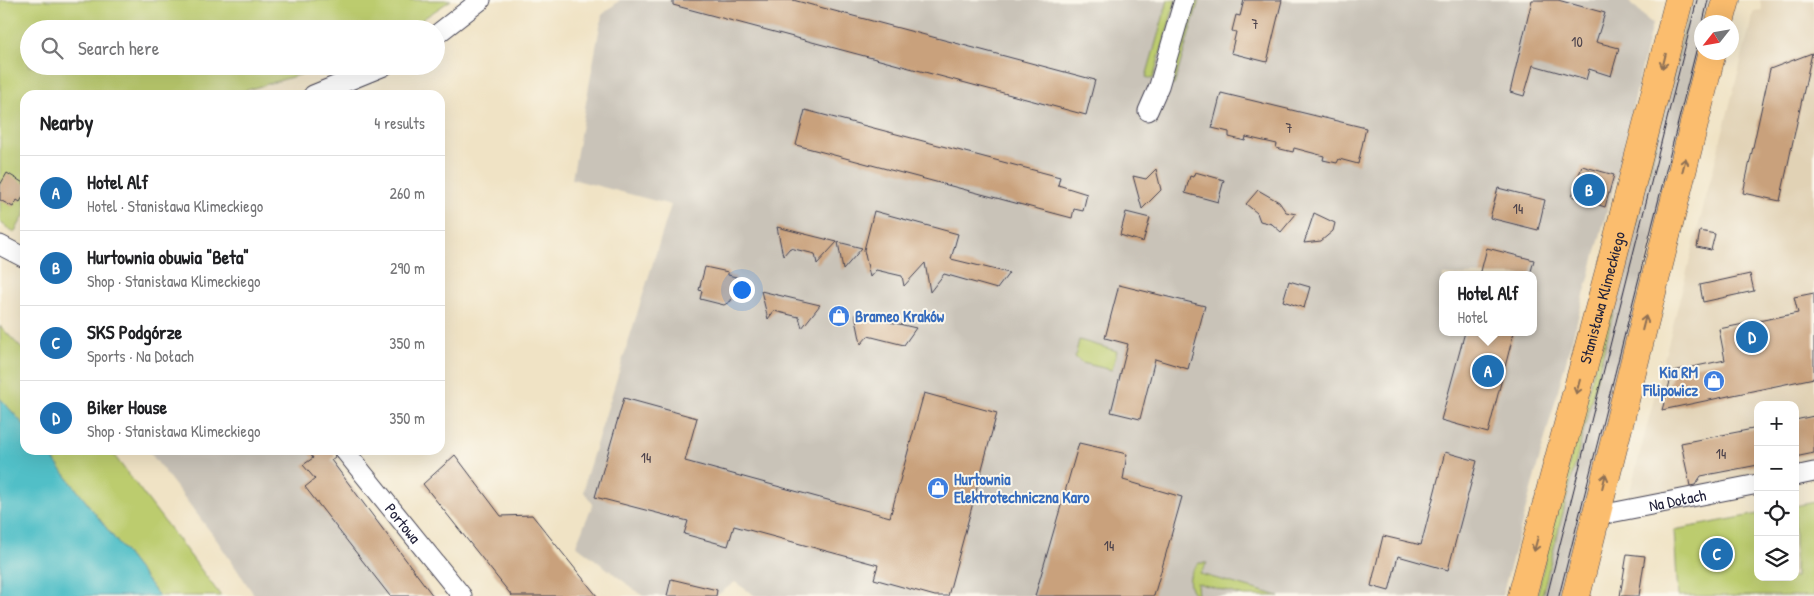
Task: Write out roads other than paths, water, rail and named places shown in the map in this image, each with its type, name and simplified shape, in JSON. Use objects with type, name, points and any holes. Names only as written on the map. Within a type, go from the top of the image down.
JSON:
[{"type":"main road","name":"Stanisława Klimeckiego","points":[[1522,596],[1610,268],[1679,0]]},
{"type":"main road","points":[[1722,15],[1726,0]]},
{"type":"main road","points":[[1576,596],[1710,60]]},
{"type":"street","points":[[445,28],[481,0]]},
{"type":"street","points":[[1148,112],[1159,86],[1184,0]]},
{"type":"street","points":[[326,90],[362,75]]},
{"type":"street","points":[[0,245],[20,255]]},
{"type":"street","name":"Portowa","points":[[348,455],[462,596]]},
{"type":"street","points":[[1799,475],[1814,472]]},
{"type":"street","name":"Na Dołach","points":[[1596,516],[1754,485]]},
{"type":"water","points":[[0,398],[20,420],[20,455],[50,455],[159,596],[0,596]]},
{"type":"tram line","points":[[1547,596],[1697,0]]},
{"type":"tram line","points":[[1705,15],[1708,0]]},
{"type":"tram line","points":[[1559,596],[1694,59]]},
{"type":"place","name":"Hurtownia obuwia \"Beta\"","points":[[1589,190]]},
{"type":"place","name":"Brameo Kraków","points":[[839,316]]},
{"type":"place","name":"Biker House","points":[[1752,337]]},
{"type":"place","name":"Hotel Alf","points":[[1488,371]]},
{"type":"place","name":"Kia RM Filipowicz","points":[[1714,381]]},
{"type":"place","name":"Hurtownia Elektrotechniczna Karo","points":[[938,488]]},
{"type":"place","name":"SKS Podgórze","points":[[1717,554]]}]
